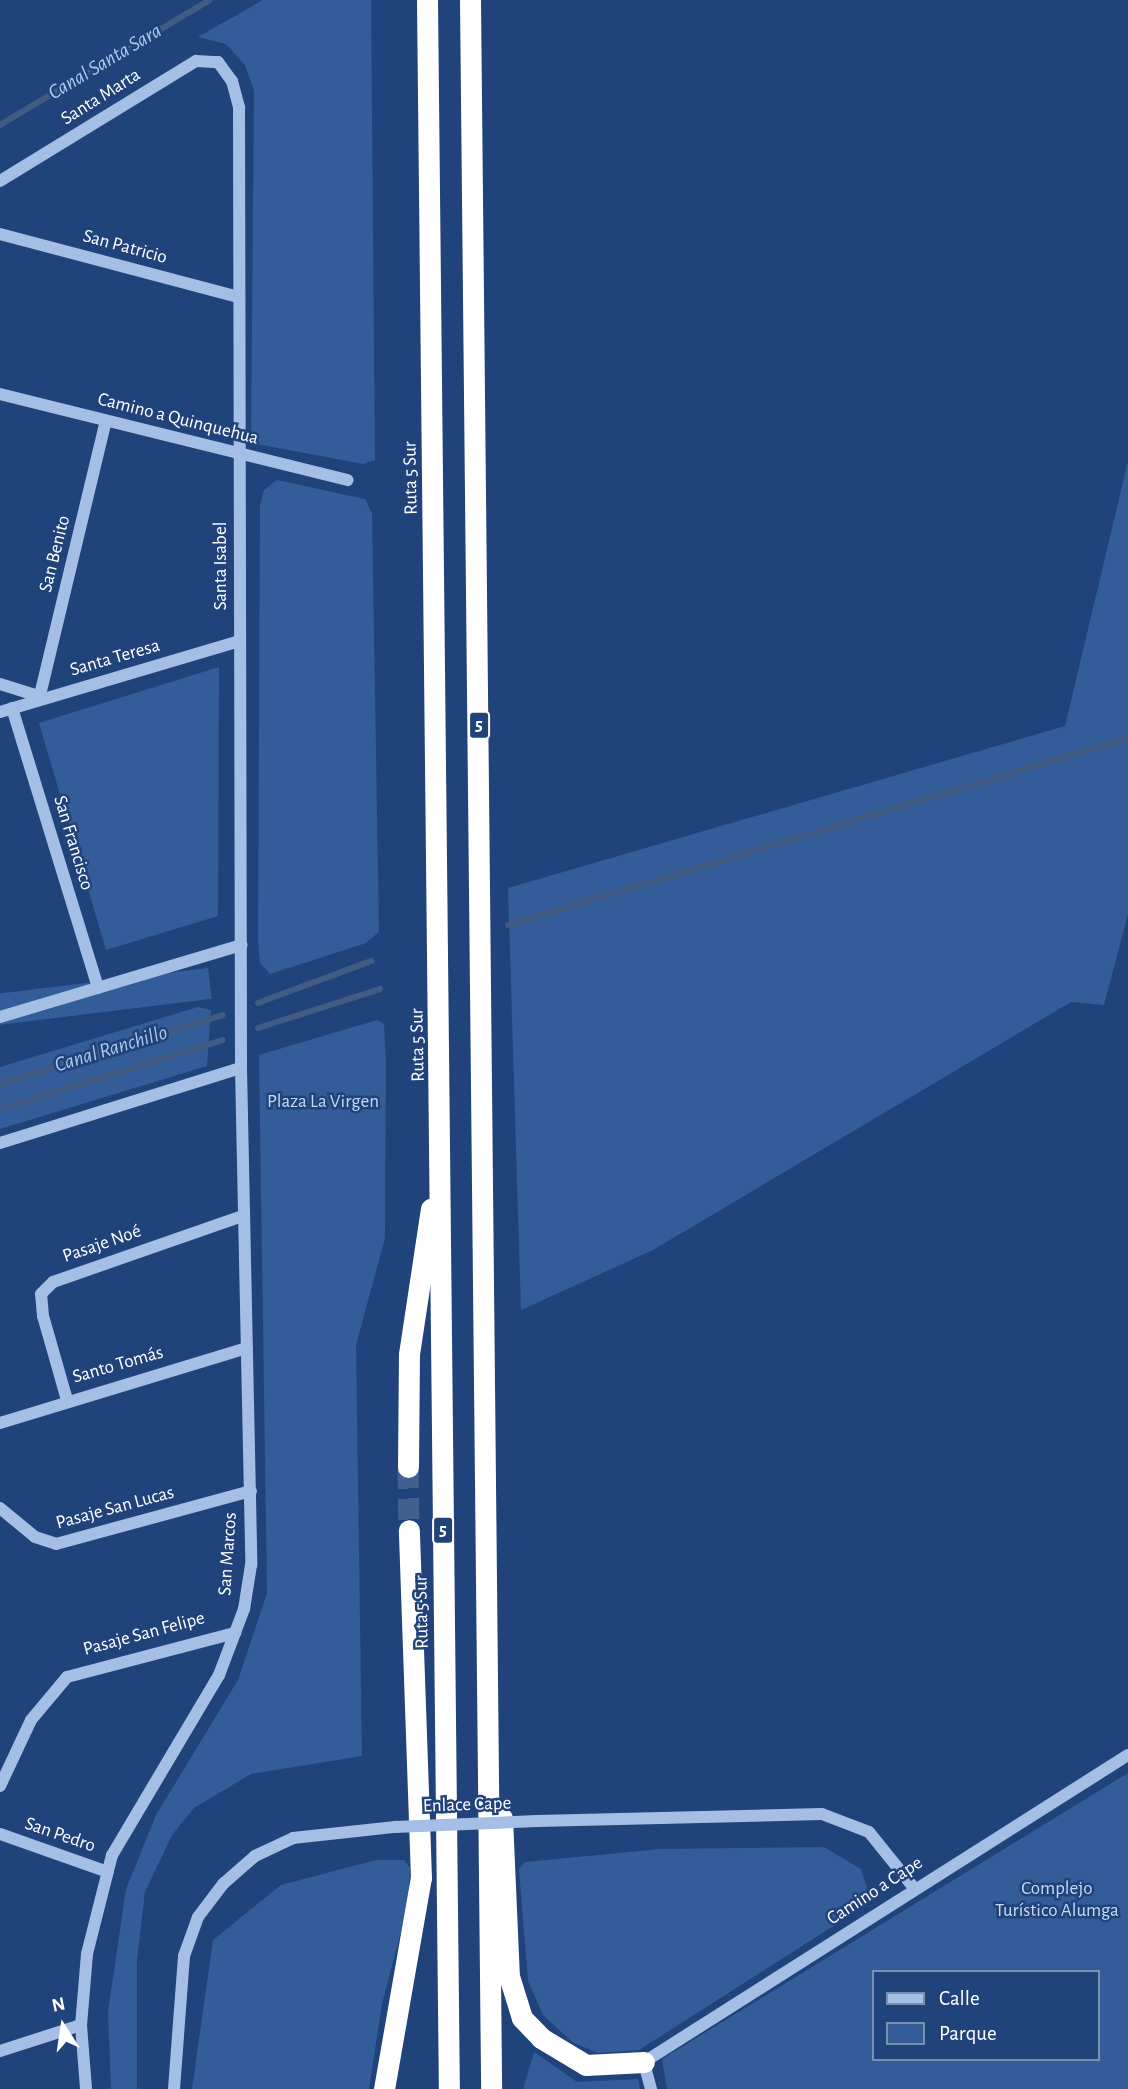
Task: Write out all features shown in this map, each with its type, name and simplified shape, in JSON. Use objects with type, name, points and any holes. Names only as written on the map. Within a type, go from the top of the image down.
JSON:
[{"type":"highway","name":"Ruta 5 Sur","points":[[427,0],[442,1131],[449,2089]]},
{"type":"highway","name":"5","points":[[470,0],[491,2089]]},
{"type":"highway","points":[[408,1467],[409,1354],[442,1131]]},
{"type":"highway","points":[[384,2089],[421,1878],[410,1530]]},
{"type":"highway","points":[[489,1764],[503,1828],[509,1976],[522,2018],[541,2038],[586,2065],[644,2062]]},
{"type":"street","name":"Santa Marta","points":[[0,181],[196,61],[223,67]]},
{"type":"street","name":"Santa Isabel","points":[[223,67],[239,108],[241,1068]]},
{"type":"street","name":"San Patricio","points":[[0,234],[239,297]]},
{"type":"street","name":"Camino a Quinquehua","points":[[0,394],[239,456],[348,480]]},
{"type":"street","name":"San Benito","points":[[43,697],[106,421]]},
{"type":"street","name":"Santa Teresa","points":[[6,710],[240,641]]},
{"type":"street","points":[[0,684],[43,697]]},
{"type":"street","name":"San Francisco","points":[[6,710],[98,989]]},
{"type":"street","points":[[0,1017],[241,945]]},
{"type":"street","points":[[0,1143],[241,1068]]},
{"type":"street","name":"San Marcos","points":[[86,2089],[81,2025],[88,1954],[108,1872],[120,1837],[219,1675],[235,1633],[251,1565],[241,1068]]},
{"type":"street","name":"Pasaje Noé","points":[[66,1400],[43,1317],[41,1294],[52,1282],[243,1216]]},
{"type":"street","name":"Santo Tomás","points":[[0,1423],[66,1400],[247,1348]]},
{"type":"street","name":"Pasaje San Lucas","points":[[0,1508],[35,1537],[56,1544],[251,1491]]},
{"type":"street","name":"Pasaje San Felipe","points":[[0,1786],[31,1720],[67,1676],[235,1633]]},
{"type":"street","name":"Camino a Cape","points":[[644,2062],[914,1888],[1128,1755]]},
{"type":"street","name":"Enlace Cape","points":[[174,2089],[184,1956],[198,1917],[223,1884],[255,1856],[293,1838],[395,1826],[821,1814],[869,1832],[914,1888]]},
{"type":"street","name":"San Pedro","points":[[0,1834],[108,1872]]},
{"type":"street","points":[[0,2051],[38,2034],[81,2025]]},
{"type":"street","points":[[644,2062],[651,2089]]},
{"type":"green space","points":[[263,0],[371,0],[375,460],[363,464],[251,443],[254,91],[245,65],[226,44],[198,37]]},
{"type":"green space","points":[[1128,461],[1128,914],[1104,1005],[1071,1002],[653,1250],[521,1310],[508,888],[1065,726]]},
{"type":"green space","points":[[277,480],[365,499],[372,513],[379,932],[366,943],[270,974],[260,963],[258,942],[260,505],[264,490]]},
{"type":"green space","points":[[219,667],[218,916],[106,950],[39,723]]},
{"type":"green space","points":[[208,968],[212,999],[0,1025],[0,994]]},
{"type":"green space","points":[[198,1007],[211,1010],[207,1066],[0,1129],[0,1067]]},
{"type":"green space","name":"Plaza La Virgen","points":[[377,1020],[384,1024],[386,1061],[385,1238],[356,1345],[362,1756],[251,1774],[194,1808],[172,1835],[145,1892],[137,1960],[137,2089],[111,2089],[108,2012],[126,1889],[156,1815],[238,1680],[267,1593],[259,1055]]},
{"type":"green space","name":"Complejo Turístico Alumga","points":[[1128,1773],[1128,2089],[667,2089],[662,2059]]},
{"type":"green space","points":[[824,1847],[861,1869],[867,1888],[860,1909],[639,2050],[598,2053],[572,2042],[543,2015],[528,1981],[519,1869],[525,1862],[661,1849]]},
{"type":"green space","points":[[376,1860],[404,1860],[410,1868],[408,1905],[382,2004],[369,2089],[192,2089],[213,1940],[281,1885]]},
{"type":"green space","points":[[534,2052],[577,2082],[638,2079],[640,2089],[523,2089]]},
{"type":"waterway","name":"Canal Santa Sara","points":[[0,125],[210,0]]},
{"type":"waterway","points":[[508,925],[1128,738]]},
{"type":"waterway","name":"Canal Ranchillo","points":[[258,1003],[371,961]]},
{"type":"waterway","points":[[258,1028],[380,989]]},
{"type":"waterway","name":"Canal Ranchillo","points":[[0,1084],[223,1015]]},
{"type":"waterway","points":[[0,1109],[223,1040]]},
{"type":"tunnel","points":[[408,1467],[409,1530]]}]
